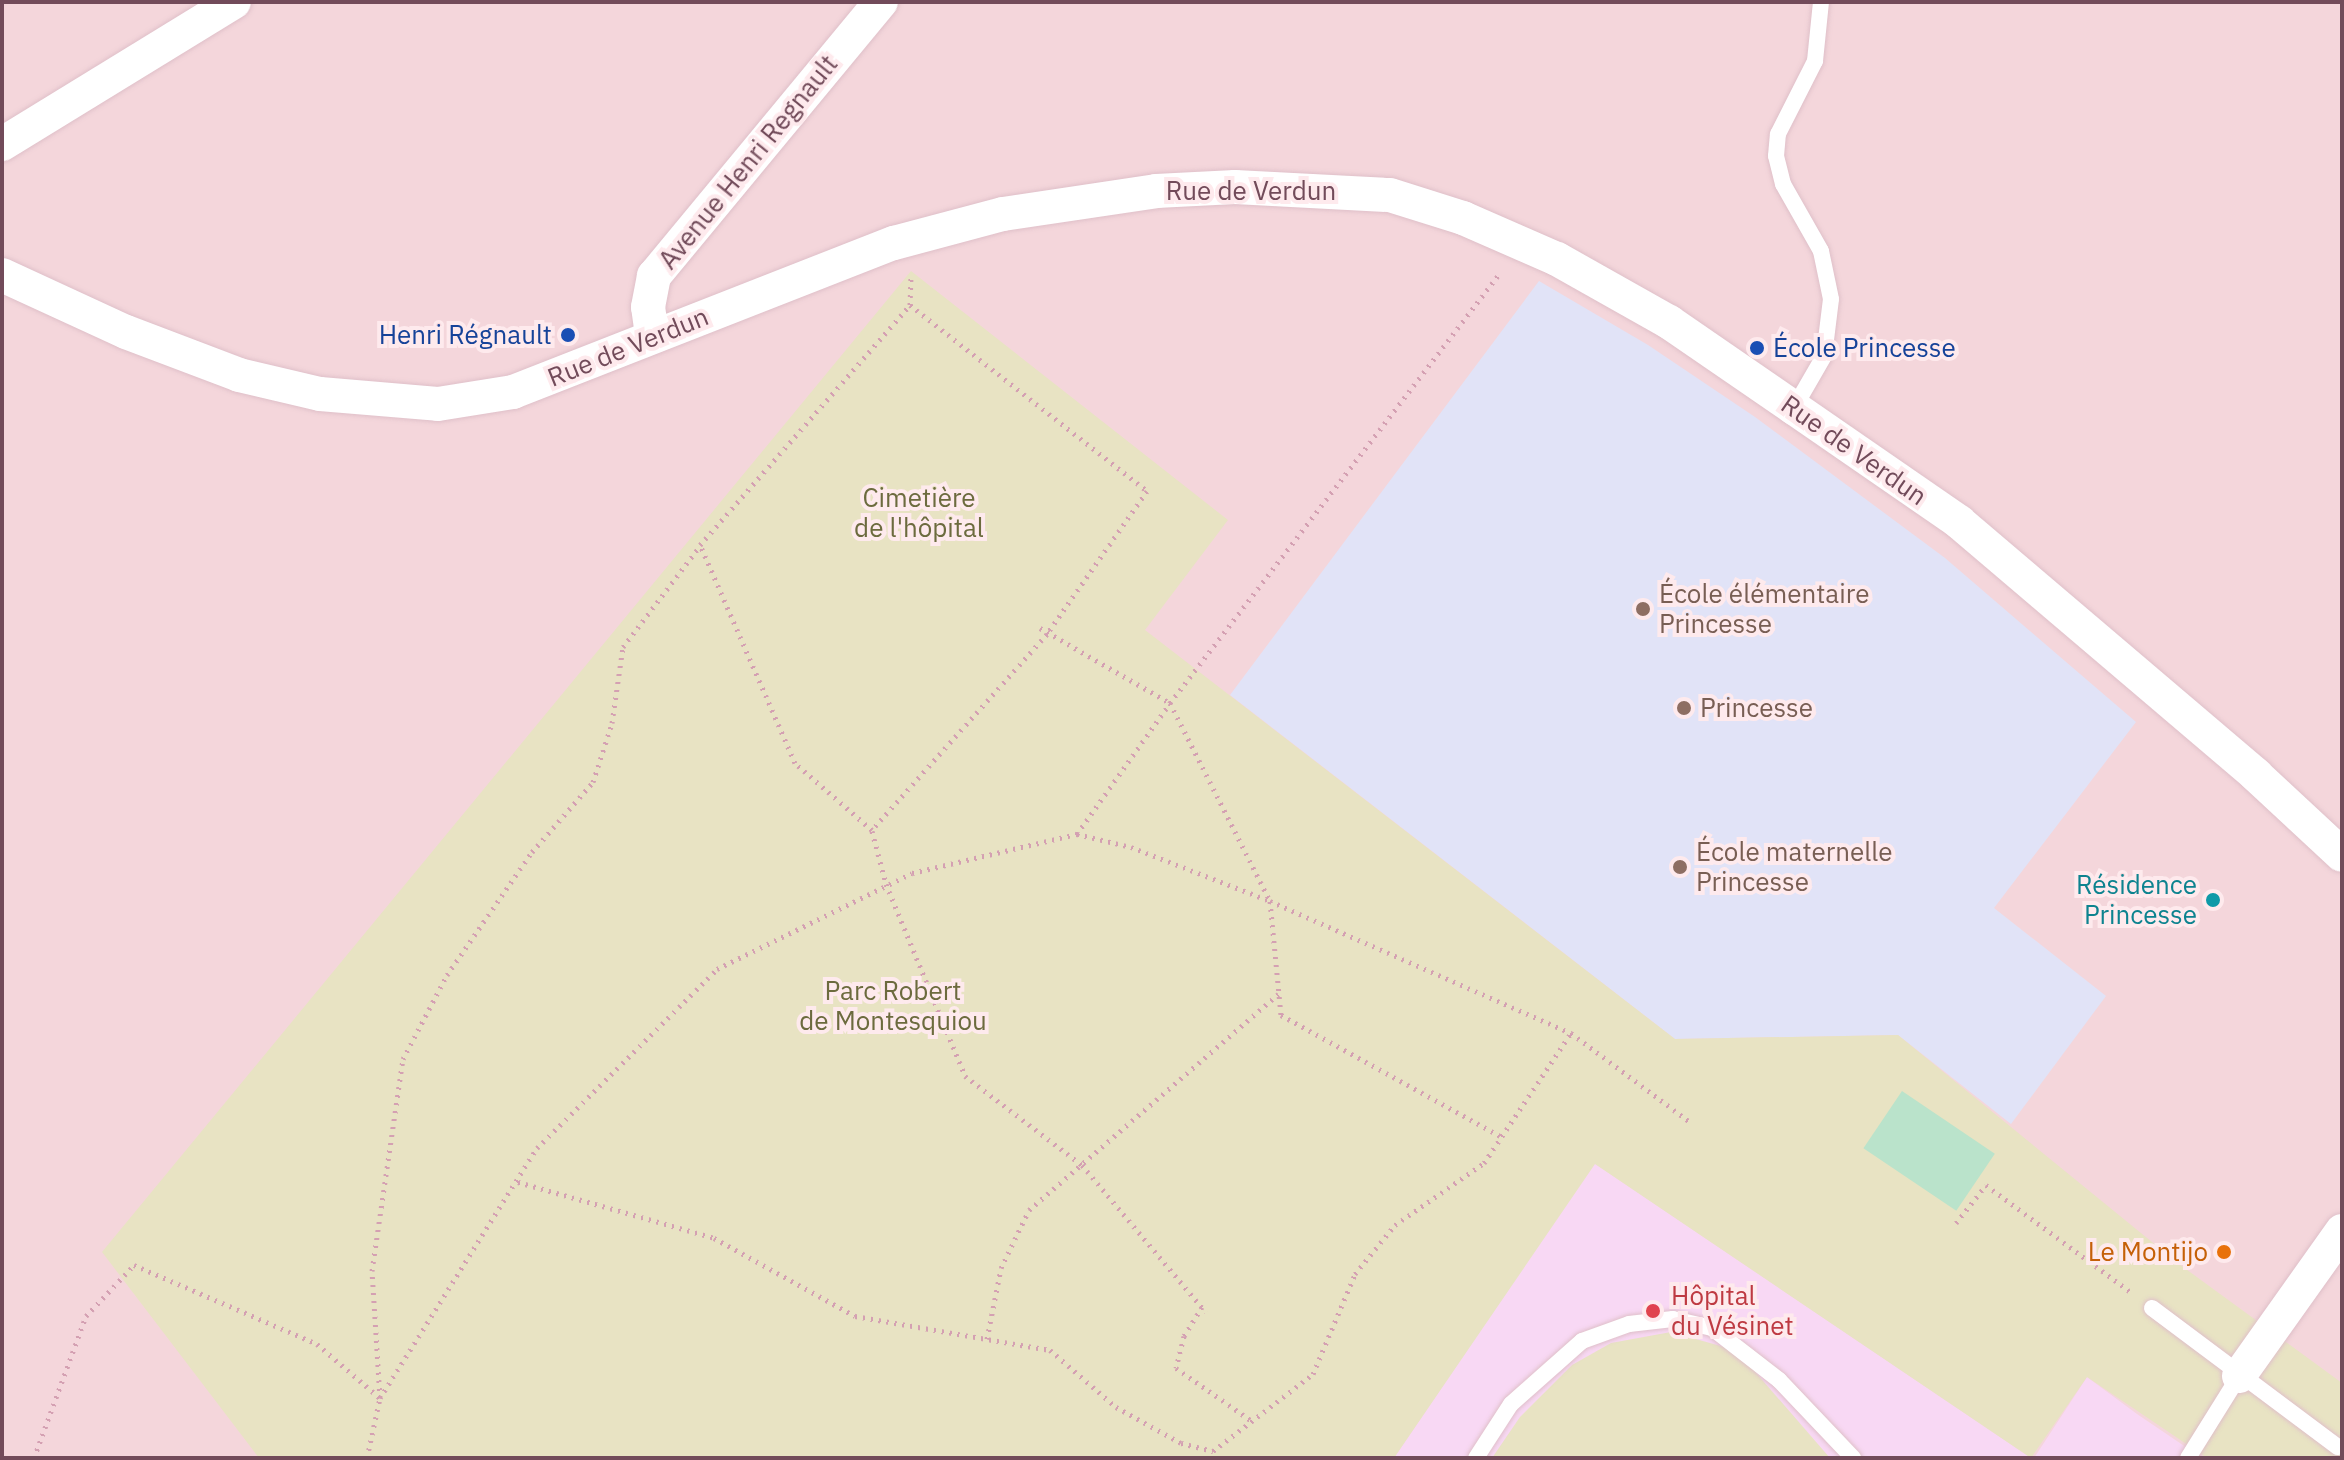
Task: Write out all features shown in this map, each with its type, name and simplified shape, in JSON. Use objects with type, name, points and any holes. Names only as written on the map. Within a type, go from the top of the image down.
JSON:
[{"type":"street","points":[[2,144],[234,2]]},
{"type":"street","name":"Avenue Henri Regnault","points":[[652,335],[648,307],[654,276],[881,2]]},
{"type":"street","name":"Rue de Verdun","points":[[2,275],[126,332],[239,375],[361,400],[479,400],[578,368],[652,335],[894,243],[1003,214],[1156,191],[1306,187],[1390,195],[1523,244],[1669,322],[1959,522],[2256,775],[2342,855]]},
{"type":"street","points":[[2239,1376],[2342,1231]]},
{"type":"lane","points":[[1794,408],[1824,356],[1831,299],[1821,251],[1783,184],[1776,156],[1778,134],[1815,61],[1821,2]]},
{"type":"lane","points":[[2152,1308],[2338,1447]]},
{"type":"lane","points":[[1476,1458],[1511,1404],[1582,1341],[1629,1324],[1673,1319],[1712,1328],[1779,1380],[1853,1458]]},
{"type":"lane","points":[[2188,1458],[2239,1376]]},
{"type":"path","points":[[1077,834],[1170,703],[1523,244]]},
{"type":"path","points":[[367,1458],[380,1398],[372,1271],[403,1059],[447,975],[532,852],[593,782],[612,723],[623,647],[700,545],[910,305],[1147,491],[1047,634],[872,830]]},
{"type":"path","points":[[700,545],[795,763],[872,830],[886,884],[965,1076],[1082,1165],[1206,1312]]},
{"type":"path","points":[[1040,628],[1170,703],[1270,901],[1281,1015],[1500,1136]]},
{"type":"path","points":[[380,1398],[537,1148],[717,969],[912,873],[1077,834],[1131,847],[1270,901],[1571,1033],[1690,1122]]},
{"type":"path","points":[[987,1339],[1001,1268],[1029,1210],[1279,993]]},
{"type":"path","points":[[518,1182],[714,1238],[855,1316],[1050,1350],[1116,1407],[1181,1443],[1213,1451],[1313,1374],[1355,1274],[1395,1225],[1484,1163],[1571,1033]]},
{"type":"path","points":[[1956,1223],[1986,1185],[2152,1308]]},
{"type":"path","points":[[34,1458],[86,1316],[134,1265],[317,1344],[380,1398]]},
{"type":"path","points":[[1202,1307],[1184,1336],[1176,1368],[1253,1422]]},
{"type":"shaded area","points":[[2,2],[2342,2],[2342,1458],[2,1458]]},
{"type":"shaded area","name":"Princesse","points":[[1539,281],[1648,345],[1755,417],[1945,558],[2136,722],[1994,908],[2106,996],[2011,1124],[1898,1035],[1675,1039],[1230,695]]},
{"type":"shaded area","points":[[1902,1091],[1995,1154],[1956,1211],[1863,1148]]},
{"type":"shaded area","name":"Hôpital du Vésinet","points":[[1594,1163],[2031,1458],[1394,1458]]},
{"type":"shaded area","points":[[2087,1377],[2137,1414],[2202,1458],[2034,1458]]},
{"type":"green space","name":"Parc Robert de Montesquiou","points":[[911,271],[1228,520],[1145,630],[1675,1039],[1898,1035],[2179,1264],[2342,1383],[2342,1458],[2207,1458],[2087,1377],[2031,1458],[1595,1164],[1394,1458],[259,1458],[102,1252]]},
{"type":"green space","points":[[1671,1332],[1724,1347],[1751,1367],[1830,1458],[1492,1458],[1520,1417],[1572,1365],[1611,1343]]},
{"type":"place","name":"Henri Régnault","points":[[568,335]]},
{"type":"place","name":"École Princesse","points":[[1757,348]]},
{"type":"place","name":"École élémentaire Princesse","points":[[1643,609]]},
{"type":"place","name":"Princesse","points":[[1684,708]]},
{"type":"place","name":"École maternelle Princesse","points":[[1680,867]]},
{"type":"place","name":"Résidence Princesse","points":[[2213,900]]},
{"type":"place","name":"Le Montijo","points":[[2224,1252]]},
{"type":"place","name":"Hôpital du Vésinet","points":[[1653,1311]]},
{"type":"park label","name":"Cimetière de l'hôpital","points":[[919,513]]}]
